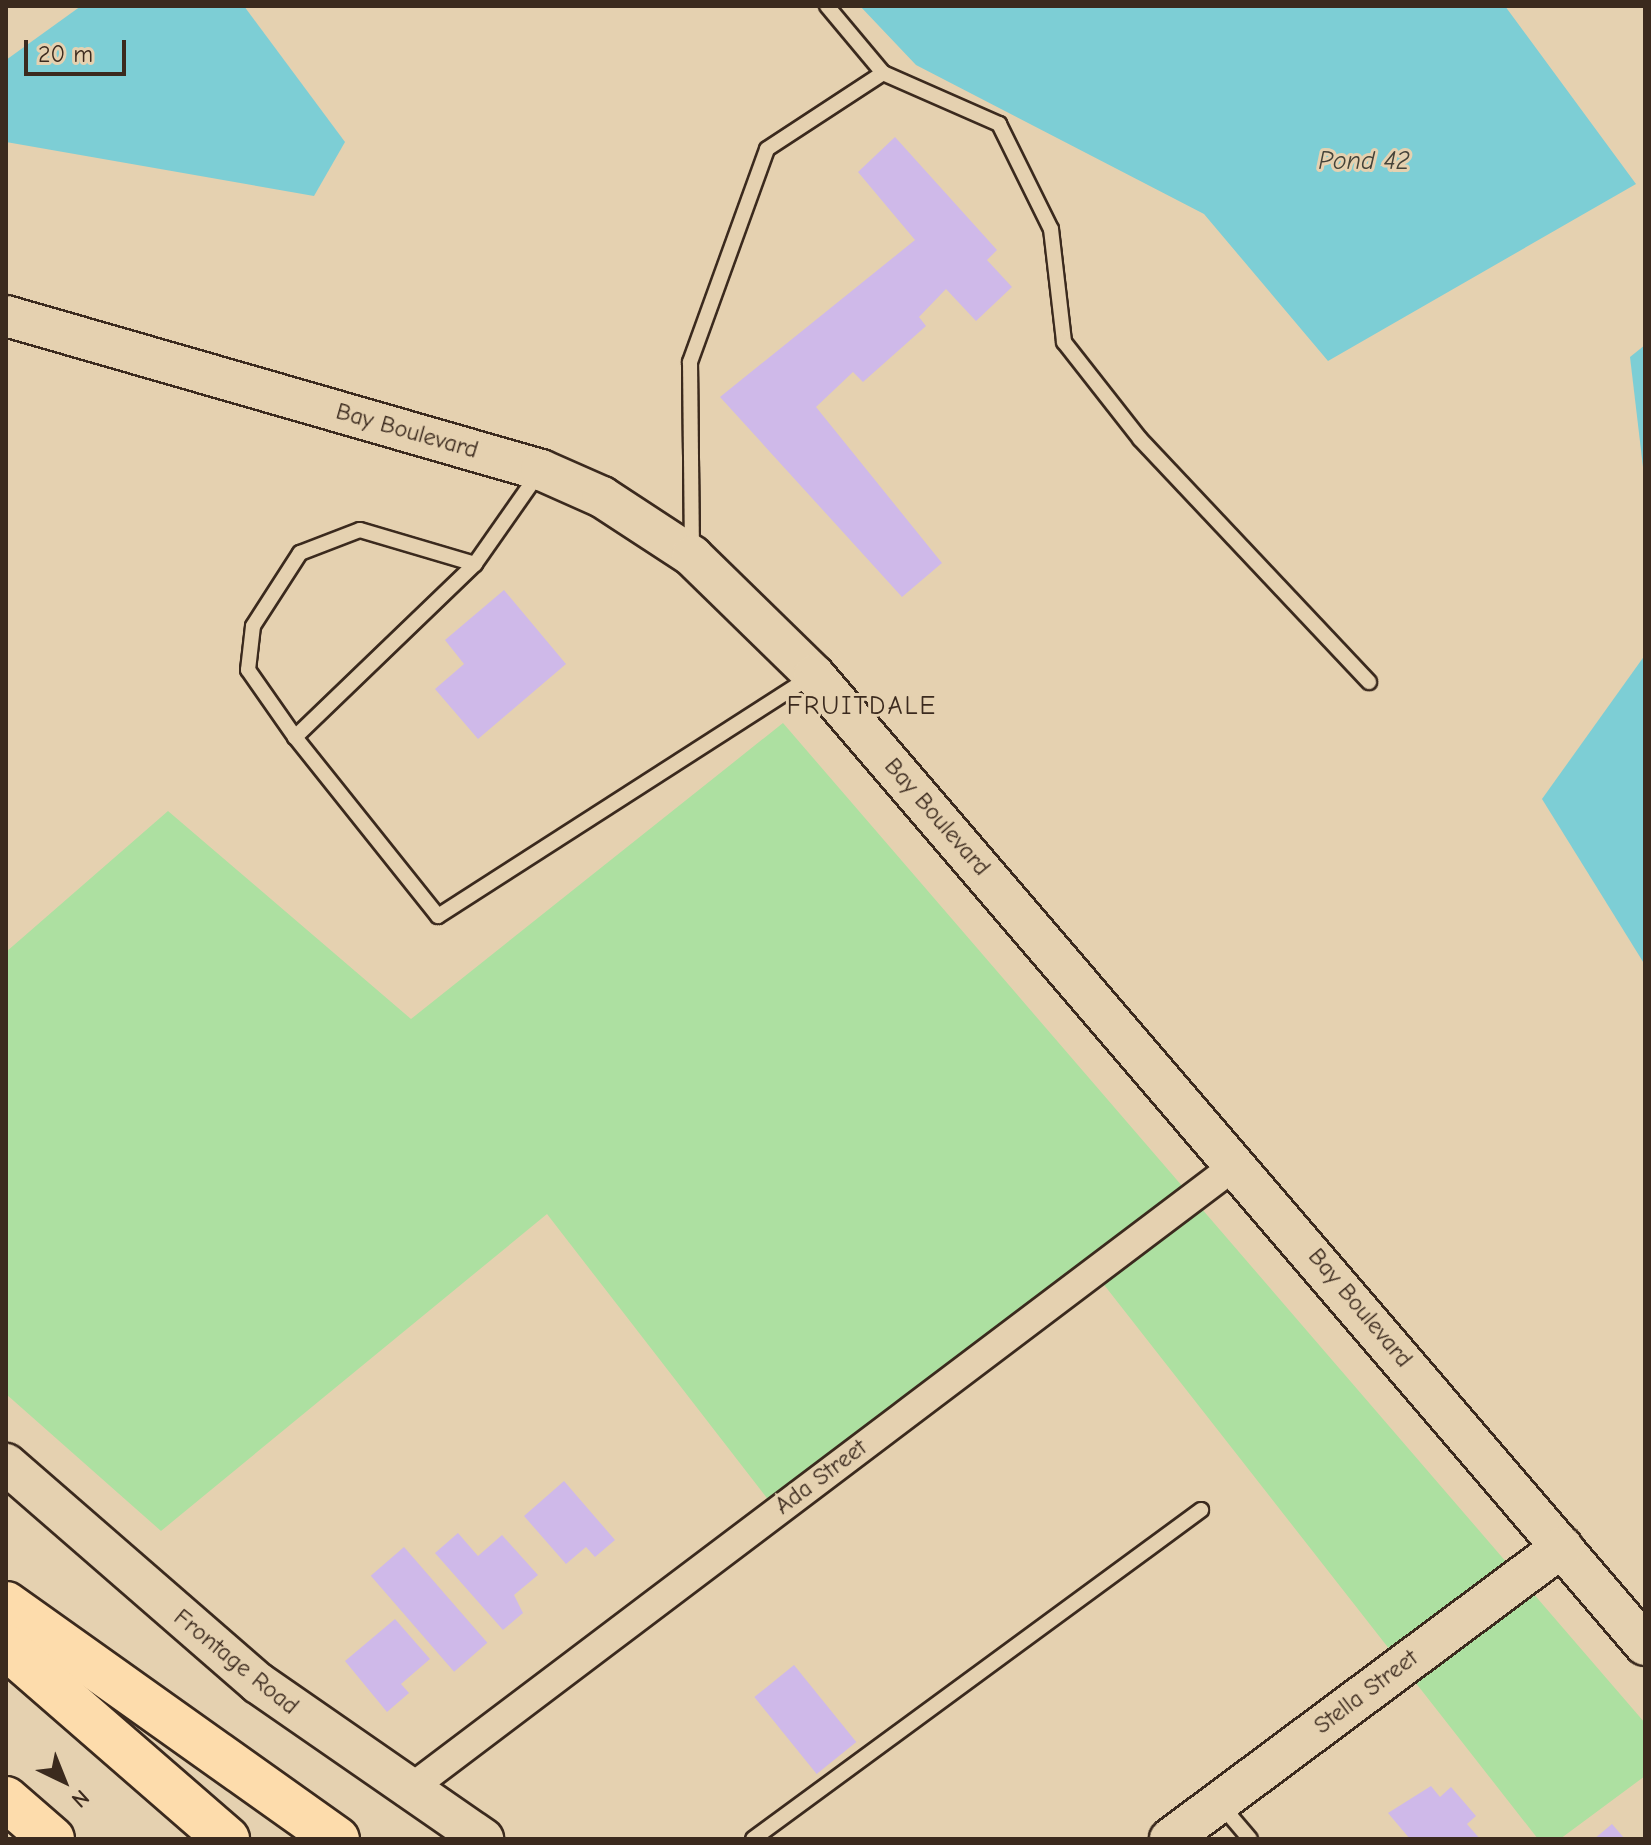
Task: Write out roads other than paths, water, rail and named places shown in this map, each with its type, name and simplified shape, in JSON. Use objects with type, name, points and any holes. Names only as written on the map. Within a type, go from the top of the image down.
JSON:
[{"type":"highway","points":[[6,1604],[337,1839]]},
{"type":"highway","points":[[6,1647],[227,1839]]},
{"type":"highway","points":[[6,1799],[52,1839]]},
{"type":"street","name":"Bay Boulevard","points":[[6,316],[541,470],[602,497],[692,556],[814,675],[1237,1164],[1645,1645]]},
{"type":"street","name":"Ada Street","points":[[406,1792],[1237,1164]]},
{"type":"street","name":"Frontage Road","points":[[6,1464],[258,1683],[406,1792],[483,1839]]},
{"type":"street","name":"Stella Street","points":[[1170,1839],[1562,1547]]},
{"type":"lane","points":[[827,6],[883,73],[999,124],[1051,229],[1064,342],[1140,439],[1369,682]]},
{"type":"lane","points":[[692,556],[690,362],[767,149],[883,73]]},
{"type":"lane","points":[[295,737],[475,564],[541,470]]},
{"type":"lane","points":[[475,564],[360,530],[300,553],[253,626],[248,670],[295,737],[438,916],[814,675]]},
{"type":"lane","points":[[753,1839],[1201,1510]]},
{"type":"lane","points":[[1220,1803],[1250,1839]]},
{"type":"water","points":[[81,6],[244,6],[345,142],[314,196],[6,142],[6,60]]},
{"type":"water","name":"Pond 42","points":[[860,6],[1505,6],[1636,184],[1328,361],[1204,214],[916,65]]},
{"type":"water","points":[[1645,345],[1645,484],[1630,357]]},
{"type":"water","points":[[1645,655],[1645,965],[1542,799]]},
{"type":"district","name":"FRUITDALE","points":[[862,707]]}]
